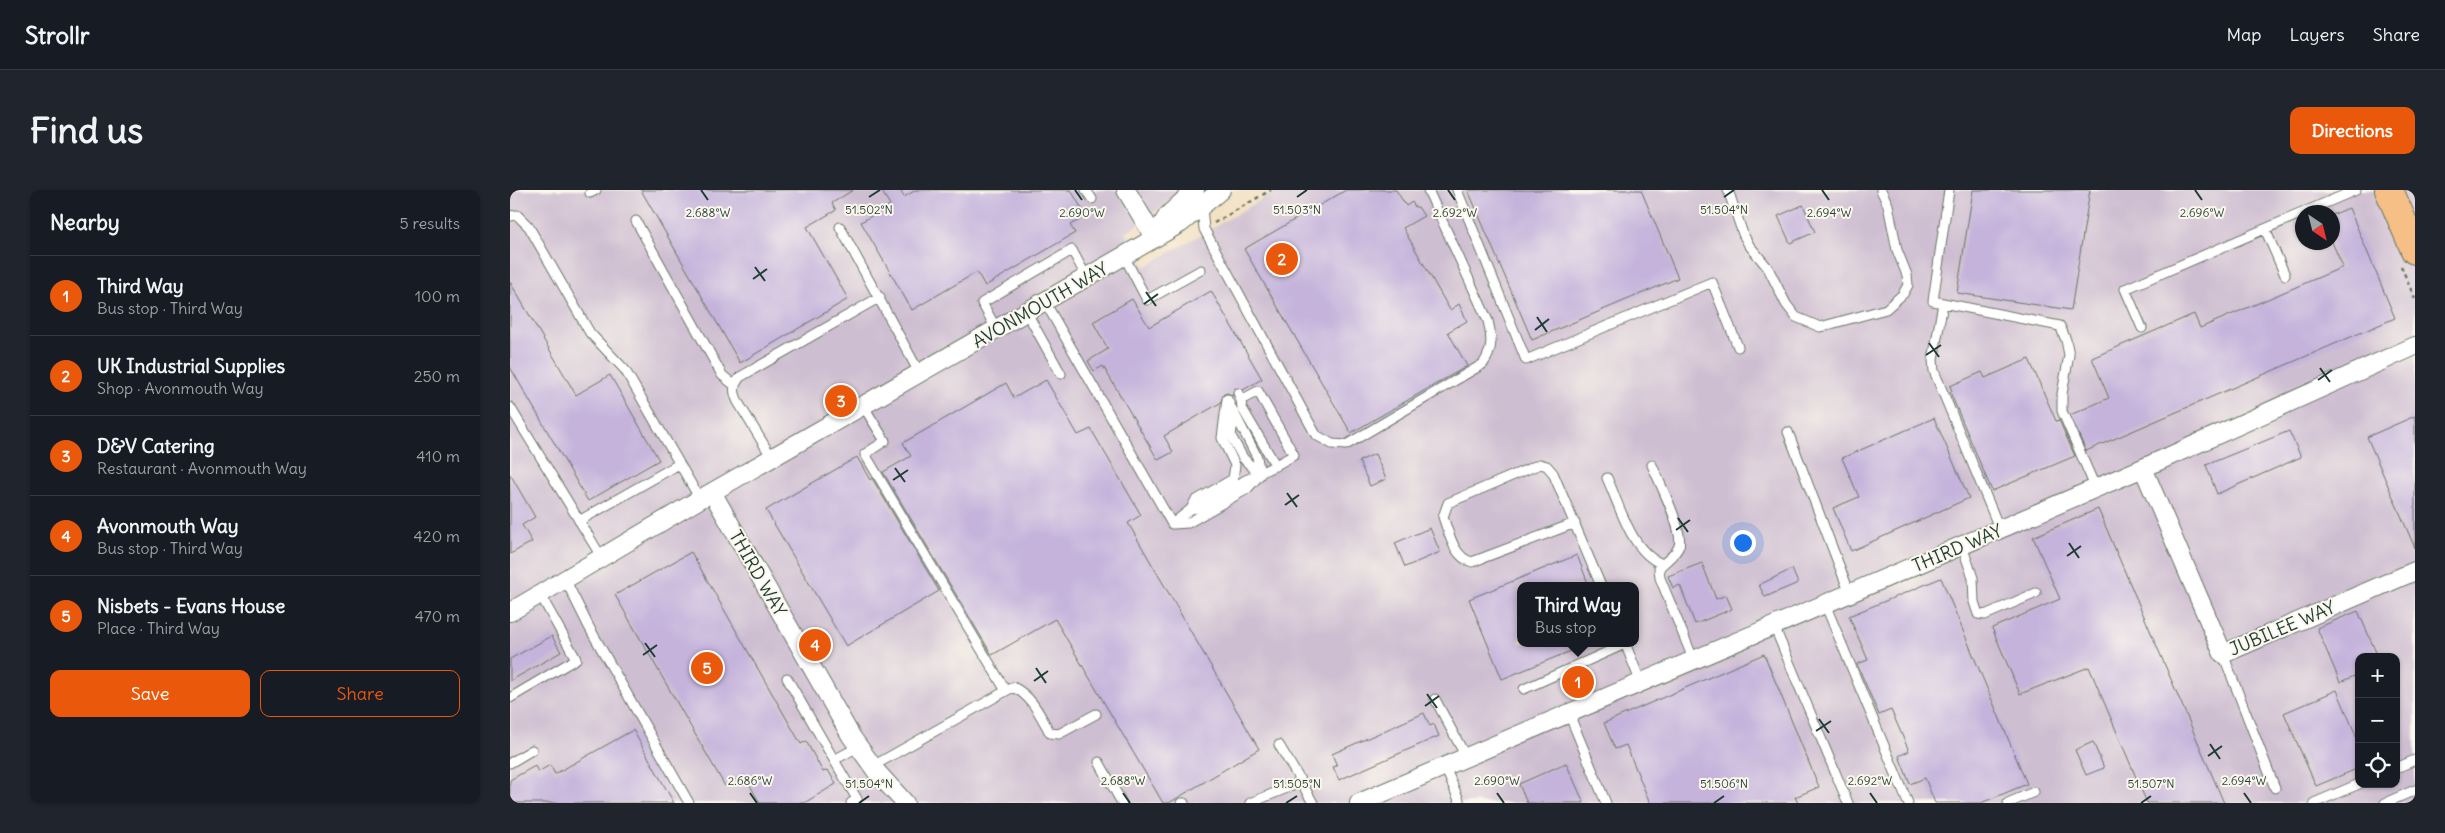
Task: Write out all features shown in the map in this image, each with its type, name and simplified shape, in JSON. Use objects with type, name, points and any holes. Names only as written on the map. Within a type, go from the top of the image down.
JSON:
[{"type":"highway","points":[[2388,190],[2415,250]]},
{"type":"street","points":[[1126,190],[1154,237]]},
{"type":"street","name":"AVONMOUTH WAY","points":[[1154,237],[1168,215],[1195,190]]},
{"type":"street","name":"AVONMOUTH WAY","points":[[510,612],[706,496],[1027,313],[1154,237],[1182,223],[1221,190]]},
{"type":"street","name":"THIRD WAY","points":[[1359,803],[2096,489],[2415,346]]},
{"type":"street","name":"JUBILEE WAY","points":[[2143,468],[2223,654],[2414,573]]},
{"type":"street","name":"THIRD WAY","points":[[706,496],[858,747],[905,803]]},
{"type":"lane","points":[[1086,190],[1092,199]]},
{"type":"lane","points":[[1202,207],[1204,229],[1316,435],[1332,444],[1346,445],[1483,364],[1490,355],[1492,338],[1488,322],[1428,190]]},
{"type":"lane","points":[[1457,190],[1526,360],[1712,282],[1738,347]]},
{"type":"lane","points":[[1728,190],[1749,246],[1768,268],[1786,304],[1796,317],[1820,327],[1831,326],[1886,309],[1903,294],[1908,286],[1907,275],[1898,250],[1888,206],[1881,190]]},
{"type":"lane","points":[[1949,190],[1933,300],[2060,326],[2066,340],[2069,355],[2062,394],[2062,411],[2096,489]]},
{"type":"lane","points":[[2321,205],[2356,190]]},
{"type":"lane","points":[[510,216],[517,215],[529,227],[590,333],[625,370],[679,464],[706,496]]},
{"type":"lane","points":[[2142,328],[2125,289],[2295,216]]},
{"type":"lane","points":[[636,220],[722,375],[734,385]]},
{"type":"lane","points":[[840,226],[920,374]]},
{"type":"lane","points":[[2265,229],[2285,275]]},
{"type":"lane","points":[[997,330],[982,302],[1072,250],[1087,278]]},
{"type":"lane","points":[[1124,256],[1148,300],[1201,270]]},
{"type":"lane","points":[[772,458],[738,402],[734,393],[734,385],[740,378],[880,297]]},
{"type":"lane","points":[[1045,302],[1172,524]]},
{"type":"lane","points":[[1943,303],[1933,360],[1934,371],[2000,530]]},
{"type":"lane","points":[[1027,313],[1061,374]]},
{"type":"lane","points":[[1191,509],[1200,508],[1242,482],[1260,475],[1276,466],[1294,455],[1258,391],[1239,396],[1242,408],[1276,466]]},
{"type":"lane","points":[[1172,524],[1191,509],[1195,501],[1233,479],[1236,465],[1222,438],[1227,399],[1234,415],[1231,436],[1243,458],[1260,475]]},
{"type":"lane","points":[[510,407],[602,558]]},
{"type":"lane","points":[[864,407],[885,441],[865,454],[1006,691]]},
{"type":"lane","points":[[1788,432],[1850,594]]},
{"type":"lane","points":[[580,521],[679,464]]},
{"type":"lane","points":[[1575,523],[1472,562],[1464,560],[1457,551],[1443,516],[1448,503],[1540,464],[1547,466],[1553,473],[1575,523],[1599,582]]},
{"type":"lane","points":[[1652,465],[1679,531],[1680,545],[1674,555],[1658,568],[1660,578],[1694,661]]},
{"type":"lane","points":[[1172,524],[1188,523],[1247,489],[1260,475]]},
{"type":"lane","points":[[1607,478],[1629,528],[1644,552],[1652,561],[1662,564]]},
{"type":"lane","points":[[1962,546],[1973,578],[1974,602],[1978,614],[1985,615],[2036,593]]},
{"type":"lane","points":[[565,579],[589,627],[689,803]]},
{"type":"lane","points":[[510,698],[576,659],[540,594]]},
{"type":"lane","points":[[1825,604],[1908,803]]},
{"type":"lane","points":[[1774,626],[1848,803]]},
{"type":"lane","points":[[1524,689],[1616,647]]},
{"type":"lane","points":[[1627,647],[1641,683]]},
{"type":"lane","points":[[2223,654],[2275,788]]},
{"type":"lane","points":[[787,678],[857,799],[851,803]]},
{"type":"lane","points":[[872,766],[1013,687],[1032,701],[1050,733],[1059,734],[1096,714]]},
{"type":"lane","points":[[1435,700],[1466,757]]},
{"type":"lane","points":[[1569,714],[1606,803]]},
{"type":"lane","points":[[1279,745],[1313,803]]},
{"type":"lane","points":[[834,760],[858,747]]},
{"type":"lane","points":[[510,763],[532,750]]},
{"type":"lane","points":[[2400,766],[2415,760]]},
{"type":"lane","points":[[1099,762],[1122,803]]},
{"type":"lane","points":[[1445,767],[1459,800],[1458,803]]},
{"type":"lane","points":[[1250,803],[1292,786],[1300,780]]},
{"type":"lane","points":[[2314,803],[2355,786]]},
{"type":"lane","points":[[2385,803],[2415,790]]},
{"type":"lane","points":[[2008,803],[2034,792]]},
{"type":"shaded area","points":[[510,190],[1183,190],[1126,233],[1145,267],[1278,190],[2415,190],[2415,803],[510,803]]},
{"type":"building","points":[[641,190],[853,190],[832,203],[836,210],[807,227],[848,299],[740,363]]},
{"type":"building","points":[[881,190],[900,190],[904,197],[916,190],[1071,190],[1083,211],[1078,214],[1081,219],[1070,225],[1075,233],[985,286],[977,272],[912,310],[861,222],[890,205]]},
{"type":"building","points":[[1346,190],[1396,190],[1406,206],[1412,202],[1415,207],[1418,207],[1424,216],[1403,228],[1450,310],[1459,304],[1467,321],[1448,332],[1467,366],[1351,433],[1244,249]]},
{"type":"building","points":[[1468,190],[1641,190],[1678,278],[1532,340]]},
{"type":"building","points":[[1973,190],[2090,190],[2071,310],[1957,293]]},
{"type":"building","points":[[1803,205],[1815,232],[1790,243],[1778,216]]},
{"type":"building","points":[[2349,208],[2395,318],[2086,451],[2070,415],[2109,398],[2092,358],[2194,314],[2200,328],[2343,267],[2336,250],[2340,250],[2340,212]]},
{"type":"building","points":[[510,282],[576,395],[610,375],[659,460],[588,501],[510,367]]},
{"type":"building","points":[[1211,291],[1262,379],[1243,390],[1235,388],[1232,396],[1228,393],[1224,394],[1220,403],[1164,436],[1173,452],[1158,460],[1103,366],[1094,371],[1088,361],[1108,349],[1093,322],[1132,299],[1149,327]]},
{"type":"building","points":[[2029,359],[2056,421],[2059,420],[2075,456],[1992,491],[1950,392],[1952,391],[1950,386],[1982,372],[1985,378]]},
{"type":"building","points":[[1046,380],[1078,435],[1091,429],[1141,515],[1128,523],[1259,749],[1169,803],[1163,803],[1055,619],[992,655],[883,472],[911,456],[903,443],[1006,383],[1014,398]]},
{"type":"building","points":[[2415,416],[2415,548],[2367,437]]},
{"type":"building","points":[[1934,418],[1969,498],[1851,551],[1833,508],[1859,497],[1842,458]]},
{"type":"building","points":[[2289,431],[2301,457],[2217,494],[2206,465]]},
{"type":"building","points":[[1375,454],[1386,479],[1370,486],[1359,461]]},
{"type":"building","points":[[857,457],[870,480],[872,478],[939,591],[846,646],[766,510]]},
{"type":"building","points":[[510,474],[535,517],[522,525],[532,542],[510,554]]},
{"type":"building","points":[[2098,509],[2224,803],[2147,803],[2089,667],[2020,694],[1992,628],[2060,599],[2033,537]]},
{"type":"building","points":[[1430,528],[1440,552],[1405,567],[1395,543]]},
{"type":"building","points":[[691,552],[801,744],[806,741],[823,772],[828,770],[836,784],[804,803],[760,803],[744,775],[725,786],[615,595]]},
{"type":"building","points":[[1577,555],[1587,582],[1517,582],[1517,647],[1581,647],[1502,679],[1469,599]]},
{"type":"building","points":[[1702,563],[1716,599],[1726,595],[1732,609],[1695,624],[1680,585],[1673,588],[1668,576]]},
{"type":"building","points":[[1792,569],[1798,583],[1765,597],[1759,585]]},
{"type":"building","points":[[1941,578],[2027,784],[1981,803],[1935,803],[1925,778],[1910,784],[1899,756],[1909,751],[1891,710],[1879,715],[1857,664],[1868,660],[1849,616]]},
{"type":"building","points":[[2358,611],[2376,653],[2355,653],[2355,676],[2340,682],[2317,628]]},
{"type":"building","points":[[552,636],[561,652],[510,681],[510,659]]},
{"type":"building","points":[[1764,654],[1819,787],[1795,797],[1798,803],[1650,803],[1626,745],[1615,749],[1604,723]]},
{"type":"building","points":[[2337,690],[2355,733],[2355,770],[2316,786],[2284,713]]},
{"type":"building","points":[[1424,713],[1430,726],[1434,724],[1439,736],[1339,780],[1333,767],[1337,766],[1332,754]]},
{"type":"building","points":[[633,730],[674,803],[510,803],[510,780],[535,766],[538,772],[550,765],[555,774]]},
{"type":"building","points":[[2093,742],[2104,768],[2086,775],[2075,750]]},
{"type":"building","points":[[1566,763],[1584,803],[1527,803],[1519,784]]},
{"type":"place","name":"UK Industrial Supplies","points":[[1282,259]]},
{"type":"place","name":"D&V Catering","points":[[841,401]]},
{"type":"place","name":"Avonmouth Way","points":[[815,645]]},
{"type":"place","name":"Nisbets - Evans House","points":[[707,668]]},
{"type":"place","name":"Third Way","points":[[1578,682]]}]
